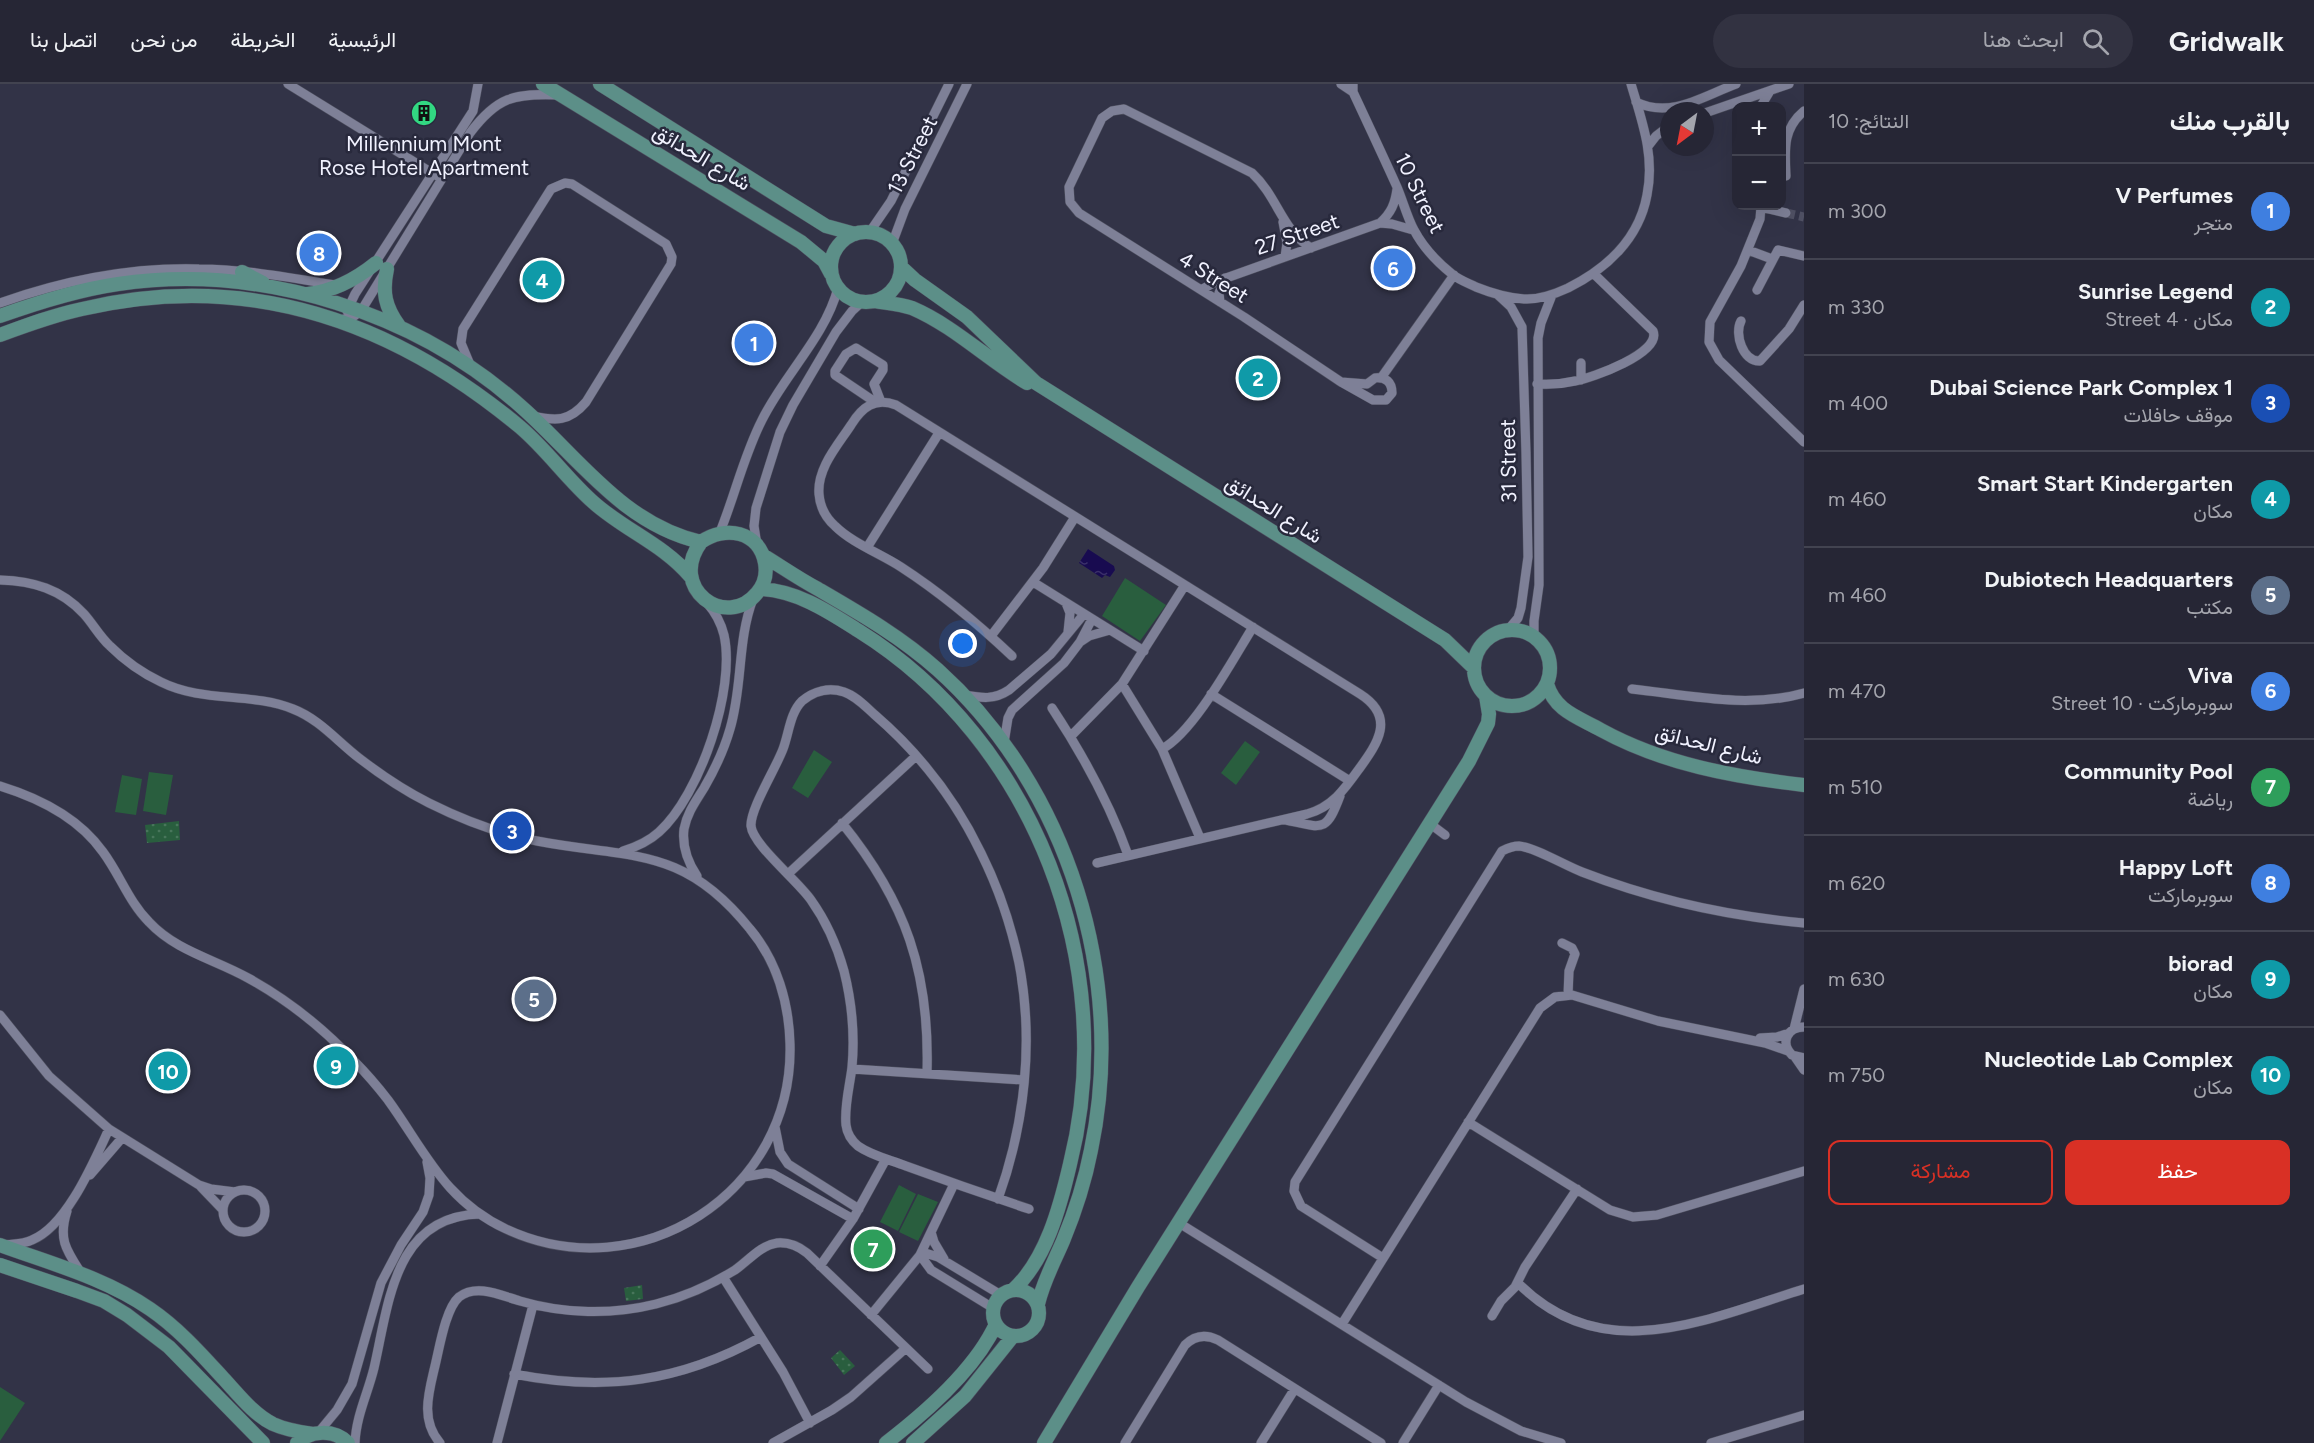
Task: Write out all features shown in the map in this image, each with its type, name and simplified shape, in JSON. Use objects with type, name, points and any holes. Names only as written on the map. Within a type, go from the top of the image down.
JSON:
[{"type":"street","points":[[288,84],[443,179]]},
{"type":"street","points":[[0,335],[50,317],[83,309],[152,298],[246,299],[347,318],[361,311],[423,189],[473,111],[478,84]]},
{"type":"street","name":"شارع الحدائق","points":[[543,84],[801,242],[824,261],[831,274]]},
{"type":"street","name":"شارع الحدائق","points":[[600,84],[826,226],[862,234]]},
{"type":"street","name":"13 Street","points":[[862,234],[891,201],[949,84]]},
{"type":"street","name":"13 Street","points":[[892,244],[905,209],[967,84]]},
{"type":"street","points":[[1341,84],[1353,88]]},
{"type":"street","name":"10 Street","points":[[1353,88],[1413,230],[1433,257],[1454,275],[1498,295],[1526,299],[1552,295],[1594,274],[1609,262],[1626,243],[1639,220],[1647,196],[1650,171],[1649,145],[1631,84]]},
{"type":"street","points":[[1636,102],[1648,108],[1662,110],[1737,84]]},
{"type":"street","points":[[1745,102],[1789,84]]},
{"type":"street","points":[[1763,102],[1770,91]]},
{"type":"street","points":[[347,318],[485,114],[506,100],[530,94],[561,96]]},
{"type":"street","points":[[1714,111],[1732,106]]},
{"type":"street","name":"4 Street","points":[[1281,217],[1270,187],[1263,176],[1124,109],[1112,111],[1102,118],[1069,187],[1070,202],[1079,213],[1341,382],[1373,400],[1382,401],[1389,397],[1392,387],[1386,379],[1381,378]]},
{"type":"street","points":[[1785,156],[1784,144],[1788,132],[1796,117],[1804,111]]},
{"type":"street","points":[[1649,145],[1660,133]]},
{"type":"street","points":[[412,160],[422,175],[423,189]]},
{"type":"street","points":[[471,367],[461,343],[463,329],[551,189],[565,183],[572,184],[666,244],[672,257],[671,264],[586,402],[571,416],[561,419],[551,420],[531,415]]},
{"type":"street","points":[[1380,223],[1390,213],[1396,202],[1397,188]]},
{"type":"street","points":[[1761,210],[1760,219],[1748,250],[1729,290],[1710,322],[1709,342],[1719,360],[1804,442]]},
{"type":"street","points":[[1775,210],[1786,213]]},
{"type":"street","points":[[1281,217],[1295,237],[1311,248]]},
{"type":"street","points":[[1281,217],[1287,243],[1285,257]]},
{"type":"street","points":[[1380,223],[1413,230]]},
{"type":"street","name":"27 Street","points":[[1201,290],[1225,278],[1380,223]]},
{"type":"street","points":[[698,878],[686,854],[684,831],[692,805],[714,770],[730,731],[739,691],[743,632],[765,578],[766,567],[754,526],[756,508],[780,432],[793,405],[836,332],[869,302],[888,295],[898,282],[901,267],[899,256],[892,244],[879,235],[862,234],[847,238],[835,250],[831,274],[838,288],[850,299],[869,302]]},
{"type":"street","points":[[1748,250],[1772,259]]},
{"type":"street","points":[[1758,290],[1772,259],[1779,250],[1804,256]]},
{"type":"street","points":[[304,294],[342,286],[382,266]]},
{"type":"street","points":[[382,266],[386,302],[399,326]]},
{"type":"street","name":"شارع الحدائق","points":[[901,267],[915,280],[967,317],[1036,383],[1445,640]]},
{"type":"street","points":[[0,303],[67,282],[118,273],[170,269],[242,272],[342,286]]},
{"type":"street","points":[[242,272],[273,288]]},
{"type":"street","points":[[1537,384],[1563,384],[1581,380],[1620,365],[1652,344],[1655,339],[1653,331],[1594,274]]},
{"type":"street","points":[[1341,382],[1367,384],[1381,378],[1454,275]]},
{"type":"street","points":[[1220,302],[1219,293],[1225,278]]},
{"type":"street","points":[[0,316],[51,298],[120,283],[190,280],[273,288],[304,294],[463,383],[522,429],[593,502],[619,522],[663,549],[690,576]]},
{"type":"street","points":[[720,532],[761,420],[826,318],[838,288]]},
{"type":"street","name":"31 Street","points":[[1498,295],[1511,307],[1522,327],[1526,430],[1528,557],[1521,608],[1518,618],[1508,630]]},
{"type":"street","name":"31 Street","points":[[1534,637],[1539,585],[1540,536],[1537,384],[1541,323],[1552,295]]},
{"type":"street","name":"شارع الحدائق","points":[[869,302],[905,306],[920,312],[975,346],[1020,379],[1072,411],[1081,413]]},
{"type":"street","points":[[1741,321],[1737,330],[1739,340],[1748,357],[1754,361],[1760,361],[1790,329],[1804,305]]},
{"type":"street","points":[[361,311],[399,326],[471,367],[531,415],[592,477],[633,512],[670,533],[701,542]]},
{"type":"street","points":[[878,402],[874,387],[883,370],[883,365],[856,348],[846,354],[835,371],[835,375],[878,402],[896,405],[1360,694],[1373,705],[1380,722],[1379,739],[1341,793],[1322,809],[1097,863]]},
{"type":"street","points":[[1581,363],[1581,380]]},
{"type":"street","points":[[878,402],[867,405],[856,416],[826,464],[819,483],[820,503],[829,521],[845,534],[868,546],[933,588],[1012,656]]},
{"type":"street","points":[[868,546],[939,432]]},
{"type":"street","points":[[991,636],[1033,582],[1075,517]]},
{"type":"street","points":[[618,852],[637,847],[648,841],[668,824],[695,780],[712,738],[723,694],[726,649],[720,623],[706,601],[695,590],[690,576],[690,563],[701,542],[720,532],[733,532],[746,536],[760,550],[882,626],[929,663],[964,696],[1004,743],[1047,814],[1064,851],[1088,927],[1095,960],[1099,997],[1101,1072],[1098,1111],[1091,1150],[1074,1212],[1044,1281],[1038,1304]]},
{"type":"street","points":[[0,580],[27,581],[56,591],[81,611],[108,645],[135,668],[166,685],[200,696],[266,702],[289,707],[310,717],[360,759],[392,781],[425,801],[460,817],[496,831],[534,841],[646,856],[673,865],[698,878],[735,911],[755,934],[771,962],[783,991],[790,1025],[791,1059],[786,1093],[775,1127],[760,1156],[744,1177],[712,1208],[668,1233],[650,1240],[612,1248],[584,1249],[527,1238],[480,1214],[448,1186],[427,1160],[388,1101],[355,1062],[325,1032],[280,997],[244,976],[175,944],[148,922],[128,894],[104,853],[89,836],[46,804],[0,786]]},
{"type":"street","points":[[1033,582],[1143,651]]},
{"type":"street","points":[[1071,736],[1122,684],[1185,585]]},
{"type":"street","points":[[706,601],[721,607],[738,607],[757,594],[775,590],[794,595],[841,620],[895,657],[946,702],[970,729],[1011,786],[1030,821],[1057,885],[1074,943],[1085,1030],[1083,1091],[1074,1152],[1058,1209],[1029,1272],[993,1308]]},
{"type":"street","points":[[1066,603],[1071,624],[1068,635]]},
{"type":"street","points":[[964,696],[986,699],[1002,695],[1032,672],[1088,617]]},
{"type":"street","points":[[1004,743],[1008,718],[1012,710],[1070,656],[1080,642],[1088,617]]},
{"type":"street","points":[[1162,749],[1181,735],[1211,694],[1253,627]]},
{"type":"street","points":[[1080,642],[1089,636],[1110,630]]},
{"type":"street","points":[[1445,640],[1462,645],[1473,645],[1496,633],[1519,630],[1534,637],[1548,654],[1550,669],[1547,684],[1539,696],[1499,718],[1474,758],[1469,761]]},
{"type":"street","points":[[1445,640],[1474,668]]},
{"type":"street","points":[[1484,641],[1476,654],[1474,668],[1478,685],[1486,696],[1499,704],[1545,707],[1595,731],[1606,733]]},
{"type":"street","points":[[1057,647],[1070,656]]},
{"type":"street","points":[[1122,684],[1162,749],[1200,838]]},
{"type":"street","points":[[1547,684],[1551,696],[1560,707],[1606,733]]},
{"type":"street","points":[[998,1199],[1014,1151],[1026,1051],[1023,992],[1017,954],[1004,909],[993,879],[968,827],[934,778],[915,756],[891,729],[848,693],[831,689],[814,693],[800,703],[792,718],[775,771],[753,812],[751,824],[753,836],[760,845],[789,873],[811,900],[829,930],[842,963],[853,1022],[852,1069],[846,1113],[848,1132],[860,1148],[954,1184],[998,1199],[1029,1209]]},
{"type":"street","points":[[1632,689],[1742,701],[1784,698],[1804,693]]},
{"type":"street","points":[[1211,694],[1350,781]]},
{"type":"street","points":[[1044,1443],[1138,1287],[1469,761],[1488,723],[1486,696]]},
{"type":"street","points":[[1052,708],[1071,736],[1108,804],[1128,855]]},
{"type":"street","name":"شارع الحدائق","points":[[1606,733],[1695,766],[1756,779],[1804,785]]},
{"type":"street","points":[[789,873],[915,756]]},
{"type":"street","points":[[1284,819],[1322,826],[1331,818],[1341,793]]},
{"type":"street","points":[[842,823],[882,878],[898,908],[910,940],[925,1006],[928,1040],[927,1074]]},
{"type":"street","points":[[1429,823],[1445,835]]},
{"type":"street","points":[[1383,1258],[1301,1206],[1296,1199],[1295,1182],[1502,852],[1518,846],[1527,848],[1606,881],[1680,904],[1744,916],[1804,923]]},
{"type":"street","points":[[1562,943],[1572,948],[1575,954],[1569,971],[1568,995]]},
{"type":"street","points":[[1804,989],[1796,1030],[1785,1043],[1804,1070]]},
{"type":"street","points":[[1342,1324],[1540,1008],[1555,997],[1568,995],[1678,1026],[1771,1044],[1796,1056]]},
{"type":"street","points":[[0,1015],[48,1076],[109,1129],[199,1185],[211,1189],[254,1192],[262,1199],[265,1217],[261,1224],[249,1232],[235,1230],[225,1220],[223,1210],[225,1203],[236,1192]]},
{"type":"street","points":[[1737,1037],[1771,1038],[1796,1030]]},
{"type":"street","points":[[852,1069],[1024,1080]]},
{"type":"street","points":[[1468,1122],[1621,1215],[1645,1217],[1804,1171]]},
{"type":"street","points":[[775,1127],[778,1146],[788,1164],[859,1209]]},
{"type":"street","points":[[0,1246],[22,1243],[42,1235],[69,1206],[86,1178],[109,1129]]},
{"type":"street","points":[[86,1178],[122,1138]]},
{"type":"street","points":[[820,1266],[853,1219],[886,1159]]},
{"type":"street","points":[[297,1443],[315,1433],[338,1410],[352,1384],[381,1283],[401,1245],[423,1212],[429,1196],[430,1178],[427,1160]]},
{"type":"street","points":[[744,1177],[773,1174],[853,1219]]},
{"type":"street","points":[[871,1315],[921,1254],[954,1184]]},
{"type":"street","points":[[199,1185],[223,1210]]},
{"type":"street","points":[[817,1199],[825,1187]]},
{"type":"street","points":[[1492,1316],[1501,1301],[1518,1283],[1525,1268],[1577,1189]]},
{"type":"street","points":[[840,1197],[868,1193]]},
{"type":"street","points":[[69,1206],[62,1231],[63,1241],[81,1273]]},
{"type":"street","points":[[832,1208],[843,1235]]},
{"type":"street","points":[[355,1443],[358,1419],[374,1369],[392,1289],[399,1269],[422,1233],[435,1224],[457,1216],[480,1214]]},
{"type":"street","points":[[1179,1222],[1495,1418],[1521,1431],[1561,1443]]},
{"type":"street","points":[[931,1232],[945,1261]]},
{"type":"street","points":[[440,1443],[430,1427],[427,1401],[453,1305],[459,1297],[477,1290],[566,1311],[598,1312],[631,1309],[679,1297],[723,1277],[762,1250],[777,1243],[800,1248],[928,1369]]},
{"type":"street","points":[[0,1246],[81,1273],[118,1289],[152,1310],[182,1335],[254,1411],[272,1423],[292,1431],[332,1434],[348,1443]]},
{"type":"street","points":[[921,1254],[945,1261],[1007,1292],[1019,1290],[1030,1294],[1038,1304],[1040,1312],[1035,1327],[1029,1333],[1013,1336],[1006,1334],[996,1324],[993,1308],[939,1275],[925,1263],[921,1254]]},
{"type":"street","points":[[0,1265],[104,1301],[127,1315],[168,1347],[263,1443]]},
{"type":"street","points":[[953,1283],[961,1271]]},
{"type":"street","points":[[907,1273],[929,1272],[939,1275]]},
{"type":"street","points":[[723,1277],[783,1372],[810,1422]]},
{"type":"street","points":[[1518,1283],[1531,1297],[1572,1320],[1595,1328],[1640,1332],[1682,1326],[1804,1289]]},
{"type":"street","points":[[497,1443],[533,1305]]},
{"type":"street","points":[[885,1443],[904,1429],[952,1384],[983,1347],[996,1324]]},
{"type":"street","points":[[913,1443],[965,1396],[1013,1336]]},
{"type":"street","points":[[514,1374],[577,1384],[641,1381],[691,1369],[761,1337]]},
{"type":"street","points":[[1125,1443],[1185,1345],[1196,1337],[1211,1337],[1218,1340],[1381,1443]]},
{"type":"street","points":[[773,1443],[851,1397],[906,1348]]},
{"type":"street","points":[[1402,1443],[1439,1385]]},
{"type":"street","points":[[1261,1443],[1294,1390]]},
{"type":"street","points":[[1711,1443],[1804,1415]]},
{"type":"green space","points":[[1125,578],[1166,605],[1140,641],[1102,616]]},
{"type":"green space","points":[[1245,741],[1260,752],[1236,785],[1221,773]]},
{"type":"green space","points":[[814,750],[832,762],[808,798],[792,788]]},
{"type":"green space","points":[[149,772],[173,775],[166,815],[143,811]]},
{"type":"green space","points":[[122,775],[142,779],[136,815],[115,812]]},
{"type":"green space","points":[[179,821],[180,840],[147,843],[145,825]]},
{"type":"green space","points":[[899,1185],[916,1194],[898,1231],[880,1222]]},
{"type":"green space","points":[[918,1194],[938,1202],[918,1241],[899,1232]]},
{"type":"green space","points":[[642,1285],[643,1299],[626,1301],[624,1288]]},
{"type":"green space","points":[[840,1350],[855,1366],[844,1375],[831,1358]]},
{"type":"green space","points":[[0,1387],[25,1403],[0,1441]]},
{"type":"water","points":[[1088,549],[1114,566],[1115,570],[1110,577],[1105,575],[1102,578],[1079,563]]},
{"type":"water","points":[[879,1232],[888,1240],[868,1265],[858,1257]]},
{"type":"tunnel","points":[[1786,213],[1804,217]]},
{"type":"place","name":"Millennium Mont Rose Hotel Apartment","points":[[424,113]]},
{"type":"place","name":"Happy Loft","points":[[319,253]]},
{"type":"place","name":"Viva","points":[[1393,268]]},
{"type":"place","name":"Smart Start Kindergarten","points":[[542,280]]},
{"type":"place","name":"V Perfumes","points":[[754,343]]},
{"type":"place","name":"Sunrise Legend","points":[[1258,378]]},
{"type":"place","name":"Dubai Science Park Complex 1","points":[[512,831]]},
{"type":"place","name":"Dubiotech Headquarters","points":[[534,999]]},
{"type":"place","name":"biorad","points":[[336,1066]]},
{"type":"place","name":"Nucleotide Lab Complex","points":[[168,1071]]},
{"type":"place","name":"Community Pool","points":[[873,1249]]}]
